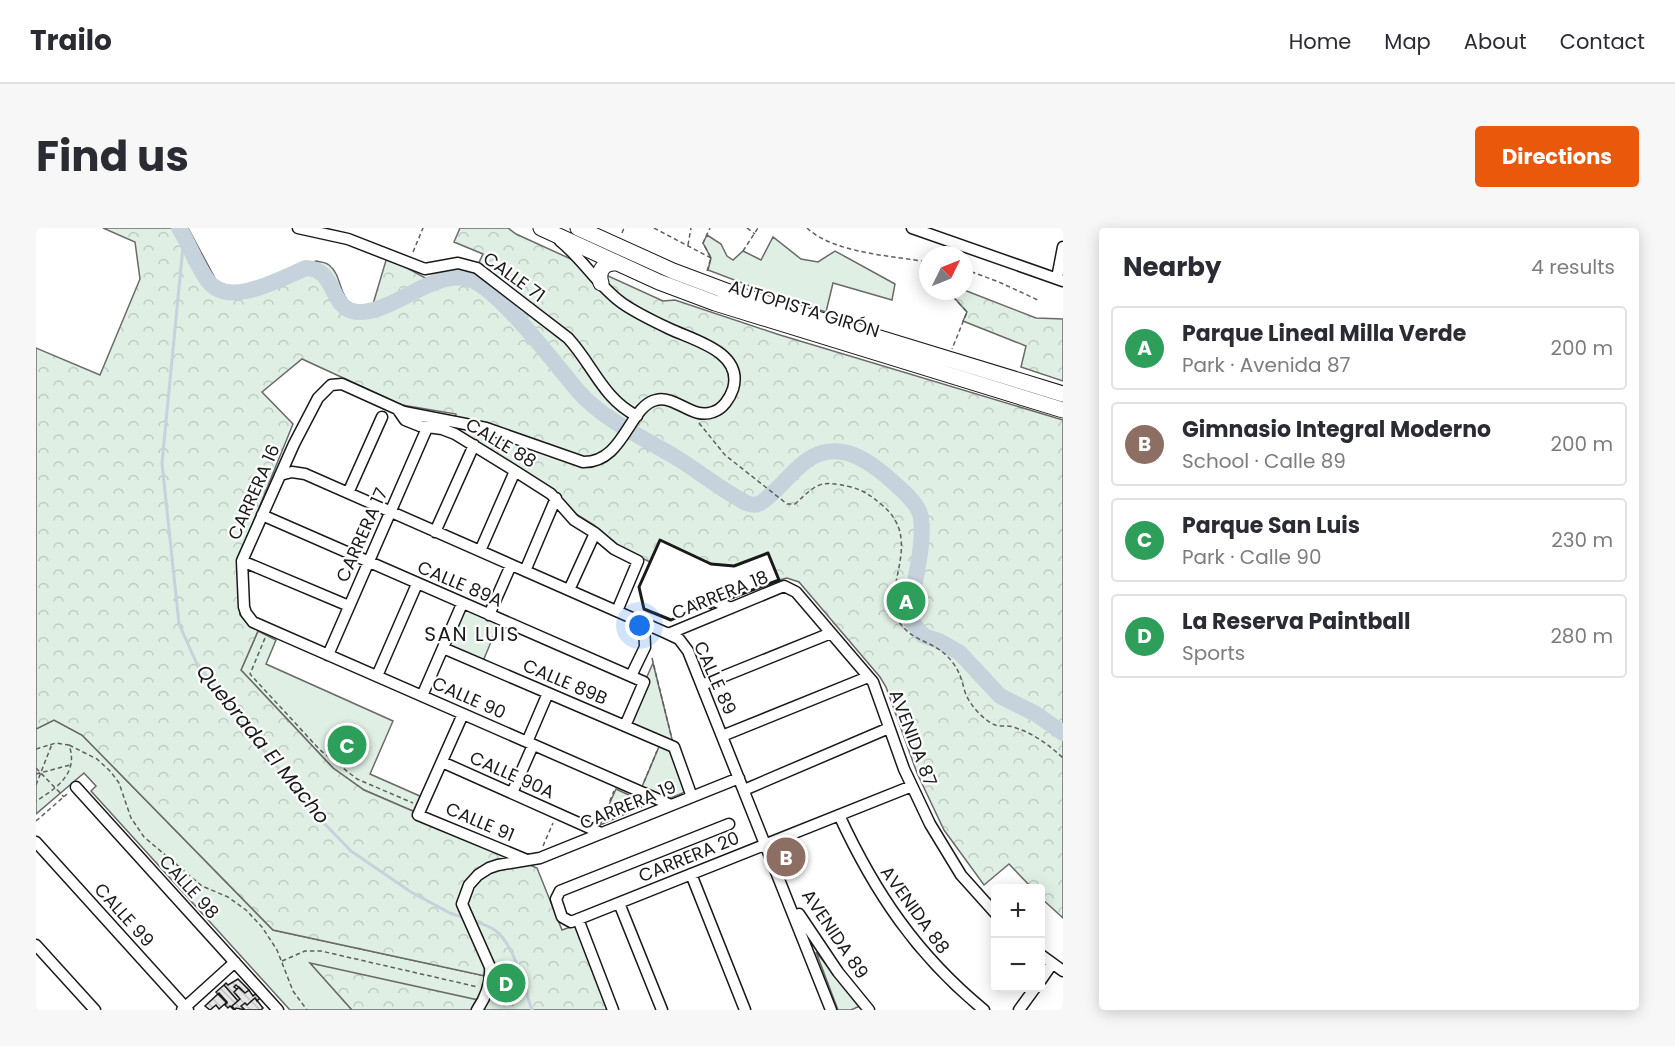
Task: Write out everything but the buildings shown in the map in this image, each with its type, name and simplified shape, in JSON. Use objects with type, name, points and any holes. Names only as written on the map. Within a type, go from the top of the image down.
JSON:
[{"type":"highway","name":"AUTOPISTA GIRÓN","points":[[542,228],[659,282],[716,303],[1063,410]]},
{"type":"highway","name":"AUTOPISTA GIRÓN","points":[[577,228],[704,283],[1063,394]]},
{"type":"highway","points":[[601,283],[599,275],[603,268],[609,263],[616,263]]},
{"type":"street","name":"CALLE 71","points":[[298,228],[348,238],[409,264],[429,269],[459,263],[468,264],[486,273],[568,338],[607,394],[635,420]]},
{"type":"street","points":[[398,410],[486,428],[574,460],[591,463],[605,457],[646,405],[656,400],[669,401],[700,414],[712,413],[725,403],[734,386],[732,367],[728,360],[712,348],[620,301],[572,252],[542,228]]},
{"type":"street","points":[[577,228],[591,268],[601,283]]},
{"type":"street","points":[[912,228],[1060,280],[1063,247]]},
{"type":"street","name":"CALLE 88","points":[[332,385],[350,386],[398,410],[405,420],[427,428],[449,431],[474,445],[556,498],[574,520],[595,533],[614,549],[638,561],[617,611]]},
{"type":"street","name":"CARRERA 16","points":[[253,622],[244,608],[242,561],[294,444],[318,398],[332,385]]},
{"type":"street","points":[[348,493],[382,417]]},
{"type":"street","name":"CARRERA 17","points":[[328,655],[427,428]]},
{"type":"street","points":[[294,444],[295,461],[305,474]]},
{"type":"street","points":[[435,532],[474,445]]},
{"type":"street","points":[[480,551],[515,471]]},
{"type":"street","name":"CALLE 89","points":[[280,475],[292,472],[305,474],[679,639],[685,646],[702,685],[831,1010]]},
{"type":"street","points":[[525,571],[556,498]]},
{"type":"street","name":"CALLE 89A","points":[[262,515],[644,682],[625,726]]},
{"type":"street","points":[[570,590],[595,533]]},
{"type":"street","points":[[242,561],[349,606]]},
{"type":"street","points":[[489,615],[511,565]]},
{"type":"street","points":[[376,676],[417,584]]},
{"type":"street","name":"CARRERA 18","points":[[668,634],[784,586]]},
{"type":"street","name":"AVENIDA 87","points":[[784,586],[796,592],[868,677],[879,695],[889,728],[930,824],[953,863],[991,908]]},
{"type":"street","points":[[714,601],[731,608]]},
{"type":"street","points":[[422,696],[462,604]]},
{"type":"street","name":"CALLE 90","points":[[253,622],[671,805]]},
{"type":"street","points":[[631,676],[645,647],[644,623]]},
{"type":"street","points":[[702,685],[831,633]]},
{"type":"street","name":"CALLE 89B","points":[[443,648],[674,747]]},
{"type":"street","points":[[722,736],[868,677]]},
{"type":"street","points":[[512,794],[548,693]]},
{"type":"street","points":[[420,811],[464,714]]},
{"type":"street","points":[[744,790],[889,728]]},
{"type":"street","points":[[674,747],[692,797]]},
{"type":"street","name":"CALLE 90A","points":[[442,762],[599,832]]},
{"type":"street","name":"CARRERA 19","points":[[489,868],[533,860],[739,778]]},
{"type":"street","name":"CARRERA 20","points":[[578,920],[912,786]]},
{"type":"street","name":"CALLE 98","points":[[76,787],[278,1010]]},
{"type":"street","name":"CALLE 91","points":[[420,811],[486,843],[533,860]]},
{"type":"street","name":"AVENIDA 88","points":[[839,815],[870,877],[894,915],[933,963],[984,1010]]},
{"type":"street","points":[[613,1010],[578,920],[571,922],[562,917],[556,899],[560,891],[729,824]]},
{"type":"street","name":"CALLE 99","points":[[36,842],[185,1009]]},
{"type":"street","points":[[477,1010],[487,990],[490,967],[462,904],[469,885],[477,875],[489,868],[492,855],[486,843]]},
{"type":"street","name":"AVENIDA 89","points":[[777,873],[821,948],[869,1010]]},
{"type":"street","points":[[691,874],[745,1010]]},
{"type":"street","points":[[619,903],[662,1010]]},
{"type":"street","points":[[36,945],[95,1010]]},
{"type":"street","points":[[1045,958],[1063,971]]},
{"type":"street","points":[[185,1009],[235,962]]},
{"type":"street","points":[[1045,974],[1052,964]]},
{"type":"street","points":[[1019,1010],[1032,992]]},
{"type":"path","points":[[409,264],[423,228]]},
{"type":"path","points":[[654,228],[711,258]]},
{"type":"path","points":[[688,246],[691,228]]},
{"type":"path","points":[[704,283],[711,258],[703,243],[710,228]]},
{"type":"path","points":[[747,228],[755,234]]},
{"type":"path","points":[[743,251],[758,228]]},
{"type":"path","points":[[807,228],[822,239],[848,248],[919,260]]},
{"type":"path","points":[[973,272],[1040,301]]},
{"type":"path","points":[[948,359],[967,312],[956,300]]},
{"type":"path","points":[[690,410],[707,435],[725,455],[787,504],[795,504],[815,486],[833,483],[864,490],[892,513],[900,526],[902,536],[895,597],[895,612],[901,625],[914,637],[927,641],[944,651],[955,665],[963,681],[965,694],[977,712],[996,725],[1012,726],[1038,737],[1063,758]]},
{"type":"path","points":[[527,479],[533,445]]},
{"type":"path","points":[[268,628],[250,674],[320,750],[357,779],[420,811]]},
{"type":"path","points":[[645,647],[649,647],[674,747]]},
{"type":"path","points":[[640,792],[661,742]]},
{"type":"path","points":[[36,749],[56,743],[69,745],[97,759],[111,772],[119,783],[131,818],[144,837],[202,886],[228,897],[246,910],[262,927],[277,950],[293,991],[307,1010]]},
{"type":"path","points":[[36,785],[52,744]]},
{"type":"path","points":[[36,801],[55,788],[68,774],[72,755],[69,745]]},
{"type":"path","points":[[36,774],[70,765]]},
{"type":"path","points":[[36,768],[64,797]]},
{"type":"path","points":[[599,832],[618,782]]},
{"type":"path","points":[[36,821],[76,787]]},
{"type":"path","points":[[533,860],[557,814]]},
{"type":"path","points":[[282,961],[305,951],[321,951],[487,990]]},
{"type":"green space","points":[[103,228],[188,228],[216,280],[230,289],[247,287],[316,261],[325,263],[334,271],[347,299],[352,304],[361,305],[373,304],[387,257],[427,279],[454,267],[474,273],[483,254],[454,242],[460,228],[508,228],[516,234],[663,301],[675,300],[780,335],[1063,420],[1063,918],[1045,902],[1045,884],[1028,884],[1009,864],[984,885],[944,830],[917,773],[886,687],[880,677],[799,582],[787,578],[779,580],[768,553],[734,566],[711,564],[660,540],[650,562],[619,547],[594,525],[576,514],[563,500],[534,477],[453,427],[456,414],[402,405],[302,359],[262,392],[293,424],[237,562],[240,615],[258,631],[241,670],[333,768],[364,790],[415,812],[414,817],[537,868],[562,930],[576,925],[609,1010],[352,1010],[310,963],[483,1001],[490,977],[273,930],[82,735],[54,720],[36,729],[36,348],[100,375],[140,279],[135,242]]},
{"type":"green space","points":[[707,235],[721,244],[727,256],[733,260],[743,251],[761,260],[773,237],[801,259],[818,262],[835,251],[895,284],[892,300],[833,283],[826,312],[782,298],[708,270],[711,258],[703,243]]},
{"type":"green space","points":[[973,294],[1036,318],[1063,319],[1063,381],[1021,367],[1026,346],[963,321],[967,312],[956,300],[973,300]]},
{"type":"green space","points":[[462,607],[499,623],[483,661],[445,645]]},
{"type":"green space","points":[[258,631],[276,640],[266,664],[393,721],[370,774],[422,797],[415,812],[364,790],[333,768],[241,670]]},
{"type":"green space","points":[[653,663],[673,743],[626,724]]},
{"type":"green space","points":[[54,720],[82,735],[273,930],[490,977],[477,1010],[311,964],[352,1010],[290,1010],[91,791],[96,786],[84,773],[36,814],[36,729]]},
{"type":"green space","points":[[661,742],[674,747],[690,790],[666,800],[641,789]]},
{"type":"green space","points":[[616,789],[648,804],[600,825]]},
{"type":"green space","points":[[816,952],[860,1006],[851,1010],[838,1010]]},
{"type":"waterway","points":[[179,228],[208,281],[217,289],[229,292],[256,289],[306,268],[316,270],[323,275],[342,304],[348,310],[358,312],[371,311],[384,306],[438,281],[465,278],[478,283],[509,310],[579,392],[601,412],[747,503],[756,505],[763,502],[799,467],[816,455],[836,451],[848,453],[863,460],[885,475],[906,494],[917,507],[921,518],[921,544],[909,611],[910,620],[924,636],[939,641],[960,653],[1000,696],[1036,714],[1063,733]]},
{"type":"waterway","name":"Quebrada El Macho","points":[[184,236],[162,463],[179,624],[196,662],[240,721],[319,818],[351,851],[411,892],[450,913],[465,918]]},
{"type":"waterway","name":"Quebrada El Macho","points":[[474,921],[494,929],[509,946],[532,1010]]},
{"type":"wall","points":[[660,540],[711,564],[734,566],[768,553],[779,580],[731,598],[717,593],[711,608],[691,601],[687,613],[671,620],[644,609],[639,587],[660,540]]},
{"type":"place","name":"Parque Lineal Milla Verde","points":[[906,601]]},
{"type":"place","name":"Parque San Luis","points":[[347,745]]},
{"type":"place","name":"Gimnasio Integral Moderno","points":[[786,857]]},
{"type":"place","name":"La Reserva Paintball","points":[[506,983]]},
{"type":"district","name":"SAN LUIS","points":[[472,634]]}]
